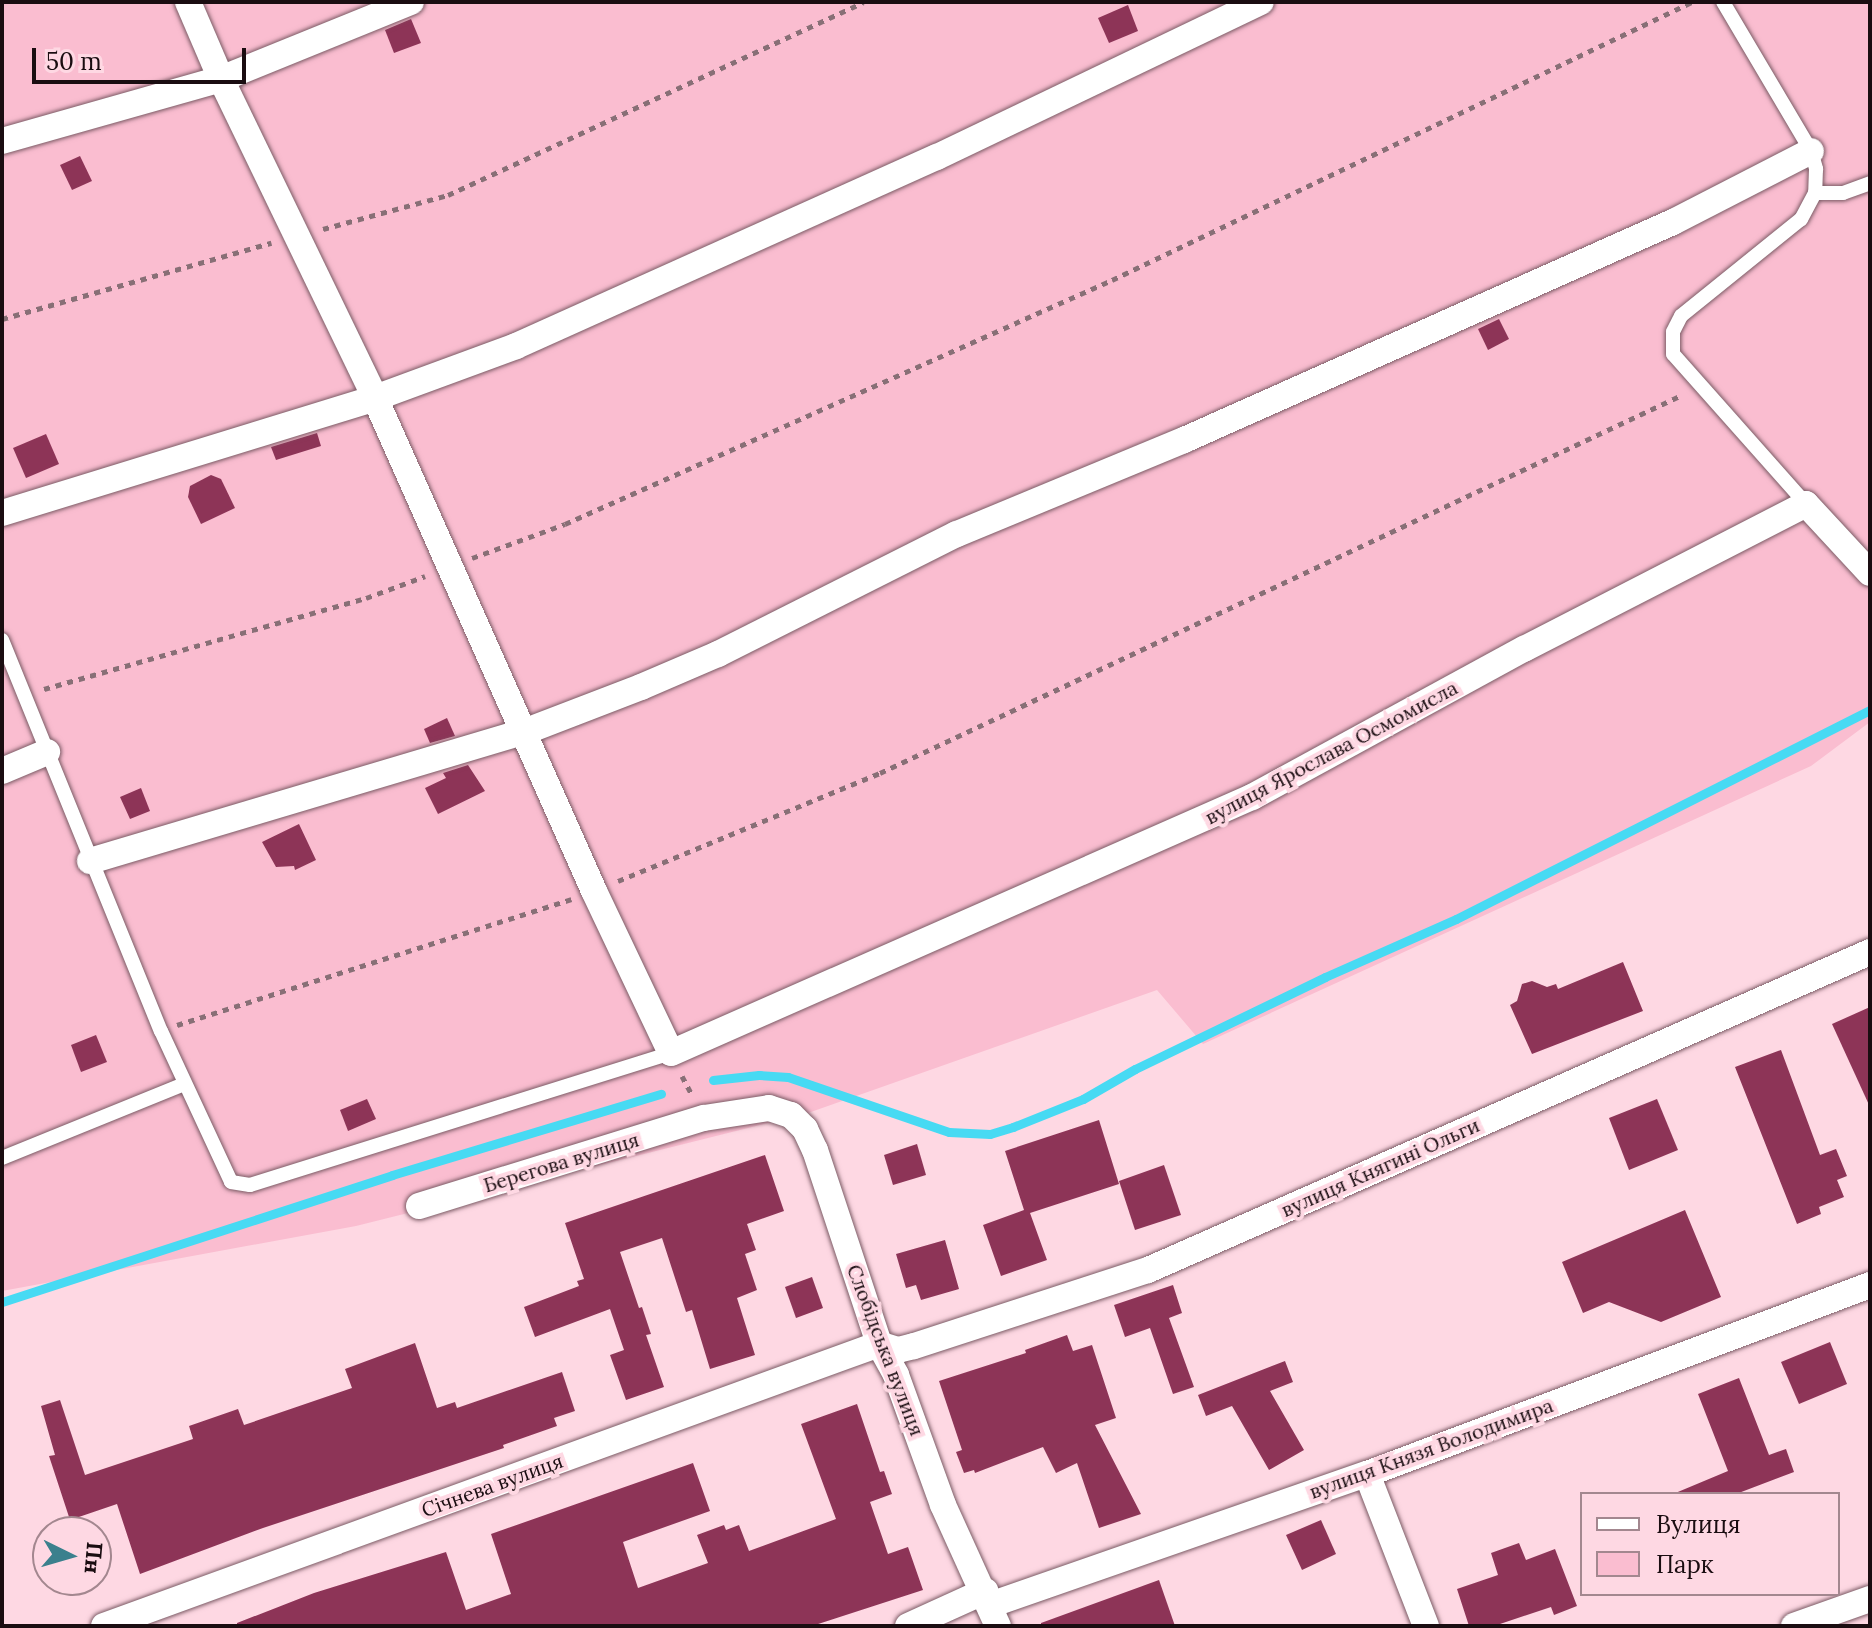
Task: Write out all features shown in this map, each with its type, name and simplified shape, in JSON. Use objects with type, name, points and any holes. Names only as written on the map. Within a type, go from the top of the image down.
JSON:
[{"type":"street","points":[[188,2],[221,79],[375,398],[594,891],[671,1053]]},
{"type":"street","points":[[2,141],[221,79],[411,2]]},
{"type":"street","points":[[2,513],[375,398],[516,346],[923,164],[1261,2]]},
{"type":"street","points":[[90,861],[524,732],[718,654],[957,534],[1184,440],[1673,222],[1811,151]]},
{"type":"street","points":[[1806,504],[1870,573]]},
{"type":"street","name":"вулиця Ярослава Осмомисла","points":[[671,1053],[1252,797],[1524,649],[1806,504]]},
{"type":"street","points":[[2,771],[47,752]]},
{"type":"street","name":"вулиця Княгині Ольги","points":[[879,1344],[898,1350],[914,1346],[1148,1270],[1870,952]]},
{"type":"street","name":"Слобідська вулиця","points":[[704,1118],[769,1108],[785,1111],[805,1129],[821,1166],[879,1344],[896,1375],[943,1505],[991,1607]]},
{"type":"street","name":"Берегова вулиця","points":[[419,1206],[704,1118]]},
{"type":"street","name":"вулиця Князя Володимира","points":[[908,1626],[991,1607],[1367,1474],[1870,1285]]},
{"type":"street","name":"Січнева вулиця","points":[[104,1626],[879,1344]]},
{"type":"street","points":[[1367,1474],[1426,1626]]},
{"type":"street","points":[[1794,1626],[1870,1599]]},
{"type":"lane","points":[[1723,2],[1811,151],[1816,169],[1815,193],[1801,219],[1681,316],[1673,332],[1673,354],[1699,387],[1806,504]]},
{"type":"lane","points":[[1815,193],[1843,193],[1870,183]]},
{"type":"lane","points":[[2,640],[184,1084],[224,1174],[240,1186],[671,1053]]},
{"type":"lane","points":[[2,1158],[184,1084]]},
{"type":"path","points":[[2,319],[448,195],[863,2]]},
{"type":"path","points":[[24,695],[366,598],[565,524],[1112,280],[1692,2]]},
{"type":"path","points":[[161,1031],[594,891],[880,773],[1418,523],[1699,387]]},
{"type":"path","points":[[671,1053],[704,1118]]},
{"type":"green space","points":[[2,2],[1870,2],[1870,722],[1811,766],[1203,1044],[1157,990],[808,1113],[356,1226],[2,1291]]},
{"type":"building","points":[[1128,5],[1138,31],[1109,43],[1098,18]]},
{"type":"building","points":[[411,19],[421,43],[394,53],[385,30]]},
{"type":"building","points":[[80,156],[92,181],[72,190],[60,165]]},
{"type":"building","points":[[1499,319],[1509,339],[1488,350],[1478,329]]},
{"type":"building","points":[[317,433],[321,446],[276,460],[271,447]]},
{"type":"building","points":[[46,434],[59,464],[26,478],[13,448]]},
{"type":"building","points":[[211,475],[221,479],[235,508],[201,524],[188,497],[190,486]]},
{"type":"building","points":[[447,718],[455,736],[430,743],[424,729]]},
{"type":"building","points":[[468,765],[485,791],[438,814],[425,788],[446,778],[443,773]]},
{"type":"building","points":[[141,788],[150,811],[130,819],[120,797]]},
{"type":"building","points":[[299,824],[316,860],[295,870],[294,866],[276,867],[262,842]]},
{"type":"building","points":[[1623,962],[1643,1011],[1532,1054],[1510,1005],[1517,1001],[1522,984],[1532,981],[1547,987],[1556,984],[1558,989]]},
{"type":"building","points":[[1870,1007],[1870,1107],[1832,1024]]},
{"type":"building","points":[[96,1035],[107,1062],[81,1072],[71,1045]]},
{"type":"building","points":[[1781,1050],[1820,1155],[1836,1149],[1847,1176],[1837,1180],[1844,1197],[1819,1207],[1821,1214],[1797,1224],[1735,1067]]},
{"type":"building","points":[[367,1099],[376,1119],[348,1131],[340,1110]]},
{"type":"building","points":[[1657,1099],[1678,1150],[1629,1170],[1609,1118]]},
{"type":"building","points":[[1099,1120],[1119,1184],[1030,1213],[1047,1260],[1001,1276],[983,1225],[1024,1210],[1005,1151]]},
{"type":"building","points":[[917,1144],[926,1175],[893,1185],[884,1155]]},
{"type":"building","points":[[765,1155],[784,1211],[747,1224],[756,1250],[745,1254],[757,1290],[737,1298],[755,1355],[710,1369],[692,1310],[686,1312],[662,1238],[620,1252],[651,1334],[646,1335],[664,1387],[626,1400],[610,1355],[624,1350],[610,1309],[535,1337],[524,1307],[579,1286],[577,1281],[584,1279],[565,1223]]},
{"type":"building","points":[[1164,1165],[1181,1215],[1135,1230],[1119,1181]]},
{"type":"building","points":[[1685,1210],[1721,1297],[1661,1322],[1609,1302],[1583,1313],[1562,1262]]},
{"type":"building","points":[[945,1240],[959,1289],[921,1300],[916,1285],[906,1288],[896,1254]]},
{"type":"building","points":[[812,1277],[823,1308],[796,1318],[785,1287]]},
{"type":"building","points":[[1173,1285],[1182,1313],[1169,1318],[1194,1387],[1173,1394],[1150,1328],[1125,1337],[1114,1305]]},
{"type":"building","points":[[1067,1335],[1073,1351],[1092,1345],[1116,1418],[1095,1425],[1141,1514],[1099,1528],[1077,1463],[1056,1473],[1043,1447],[975,1473],[974,1470],[964,1473],[956,1452],[962,1450],[939,1381],[1026,1353],[1025,1350]]},
{"type":"building","points":[[1830,1342],[1847,1384],[1799,1404],[1781,1362]]},
{"type":"building","points":[[415,1343],[437,1408],[455,1402],[457,1408],[562,1372],[575,1411],[554,1418],[557,1426],[503,1445],[504,1448],[263,1528],[140,1574],[117,1504],[82,1516],[69,1516],[49,1456],[55,1455],[41,1406],[60,1400],[85,1475],[193,1439],[189,1426],[238,1409],[244,1425],[352,1388],[345,1369]]},
{"type":"building","points":[[1285,1361],[1293,1382],[1270,1391],[1304,1450],[1269,1470],[1232,1406],[1206,1416],[1198,1395]]},
{"type":"building","points":[[1739,1378],[1769,1455],[1786,1449],[1794,1472],[1741,1492],[1678,1492],[1728,1471],[1698,1394]]},
{"type":"building","points":[[857,1404],[880,1472],[884,1471],[892,1494],[870,1502],[888,1554],[908,1547],[923,1590],[812,1626],[237,1626],[237,1623],[314,1593],[446,1552],[466,1610],[511,1594],[491,1534],[693,1463],[710,1511],[623,1542],[638,1588],[708,1563],[697,1535],[724,1525],[726,1530],[739,1525],[749,1551],[836,1519],[801,1424]]},
{"type":"building","points":[[1321,1520],[1336,1554],[1302,1570],[1286,1535]]},
{"type":"building","points":[[1519,1543],[1526,1560],[1555,1549],[1577,1606],[1554,1615],[1551,1607],[1494,1626],[1469,1626],[1457,1589],[1498,1575],[1491,1553]]},
{"type":"building","points":[[1159,1580],[1175,1626],[1041,1626],[1041,1623]]},
{"type":"waterway","points":[[713,1080],[759,1075],[788,1077],[949,1132],[990,1134],[1013,1127],[1083,1099],[1135,1069],[1325,977],[1456,919],[1870,710]]},
{"type":"waterway","points":[[2,1302],[392,1175],[661,1094]]}]
